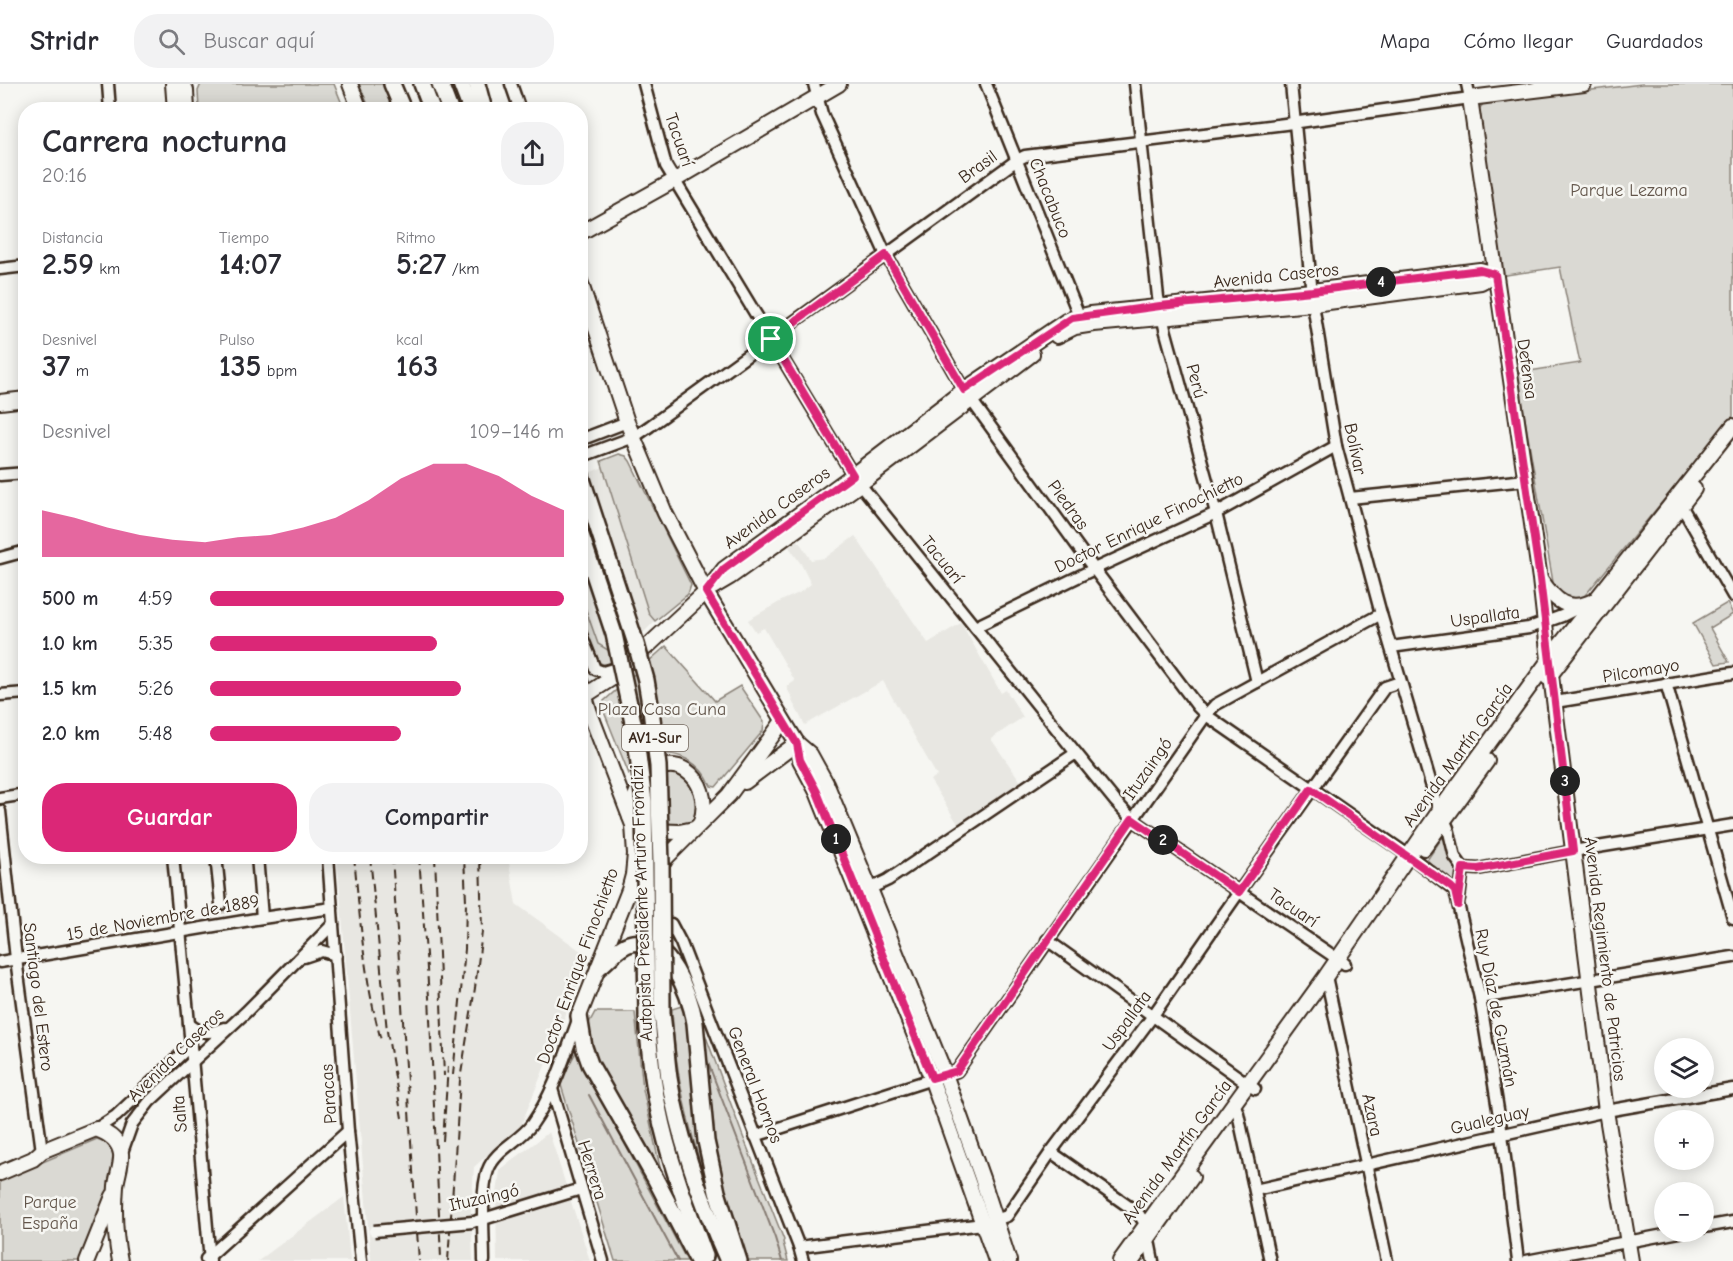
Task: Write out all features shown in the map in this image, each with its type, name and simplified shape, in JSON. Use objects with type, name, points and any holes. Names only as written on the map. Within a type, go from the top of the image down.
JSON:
[{"type":"highway","points":[[391,84],[394,102]]},
{"type":"highway","points":[[391,84],[399,102]]},
{"type":"highway","points":[[400,84],[407,102]]},
{"type":"highway","points":[[461,84],[468,102]]},
{"type":"highway","points":[[477,84],[482,102]]},
{"type":"highway","points":[[423,87],[429,102]]},
{"type":"highway","points":[[442,87],[447,102]]},
{"type":"highway","name":"Autopista Presidente Arturo Frondizi","points":[[588,497],[636,644],[651,710],[659,777],[662,1014],[669,1078],[687,1151],[707,1211],[728,1261]]},
{"type":"highway","name":"Autopista Presidente Arturo Frondizi","points":[[588,556],[614,634],[635,732],[644,802],[646,1016],[658,1110],[673,1164],[707,1261]]},
{"type":"highway","points":[[664,860],[651,880],[649,890],[655,928],[661,952],[680,979],[693,1012],[706,1141],[717,1192],[739,1261]]},
{"type":"highway","points":[[598,967],[615,952],[632,943],[652,946],[661,952]]},
{"type":"highway","points":[[579,1016],[584,1047],[590,1064],[660,1187],[698,1261]]},
{"type":"main road","points":[[350,84],[357,102]]},
{"type":"main road","points":[[588,229],[675,180],[816,90],[839,84]]},
{"type":"main road","points":[[1470,98],[1584,84]]},
{"type":"main road","points":[[177,102],[182,86]]},
{"type":"main road","points":[[182,86],[185,102]]},
{"type":"main road","name":"Defensa","points":[[1470,98],[1540,579],[1550,667]]},
{"type":"main road","name":"Avenida Caseros","points":[[588,693],[617,675],[623,666],[706,592],[730,578],[1066,321],[1312,298],[1480,270],[1495,274]]},
{"type":"main road","points":[[588,303],[627,422],[665,513],[706,592],[797,744],[800,760],[864,892],[938,1076],[990,1222],[1009,1261]]},
{"type":"main road","points":[[0,402],[18,400]]},
{"type":"main road","name":"Avenida Martín García","points":[[1120,1261],[1147,1232],[1252,1087],[1411,858],[1550,667],[1733,426]]},
{"type":"main road","name":"Avenida Martín García","points":[[1550,667],[1593,601],[1678,501],[1733,441]]},
{"type":"main road","points":[[1540,579],[1557,599],[1573,606],[1580,607],[1593,601]]},
{"type":"main road","name":"Avenida Regimiento de Patricios","points":[[1550,667],[1606,1111],[1631,1261]]},
{"type":"main road","points":[[588,706],[632,821],[650,831],[662,833],[686,831],[698,826],[704,811],[705,802],[702,791],[688,771],[672,765],[663,767],[652,773],[641,784],[636,795],[632,821]]},
{"type":"main road","points":[[664,860],[729,795],[783,721]]},
{"type":"main road","points":[[729,795],[797,744]]},
{"type":"main road","name":"Doctor Enrique Finochietto","points":[[579,1016],[629,890],[635,854],[632,821]]},
{"type":"main road","points":[[96,1129],[114,1139],[121,1155],[116,1188],[116,1234],[120,1261]]},
{"type":"main road","name":"Avenida Caseros","points":[[0,1173],[33,1159],[42,1151],[96,1129]]},
{"type":"main road","name":"Avenida Caseros","points":[[0,1163],[30,1150],[42,1151]]},
{"type":"main road","points":[[87,1261],[116,1188]]},
{"type":"main road","points":[[990,1222],[996,1261]]},
{"type":"main road","name":"Avenida Martín García","points":[[1132,1261],[1147,1232]]},
{"type":"street","points":[[108,84],[109,102]]},
{"type":"street","points":[[511,84],[517,102]]},
{"type":"street","name":"Tacuarí","points":[[644,84],[666,166],[857,480],[1076,753],[1132,819],[1341,961]]},
{"type":"street","name":"Chacabuco","points":[[986,84],[1081,321]]},
{"type":"street","name":"Perú","points":[[1135,84],[1161,312],[1216,513],[1257,682]]},
{"type":"street","name":"Bolívar","points":[[1291,84],[1312,298],[1336,446],[1353,494],[1381,614],[1442,815]]},
{"type":"street","name":"Defensa","points":[[1467,84],[1470,98]]},
{"type":"street","name":"Piedras","points":[[816,90],[822,114],[886,255],[968,395],[1094,569],[1198,707],[1206,715],[1411,858]]},
{"type":"street","name":"Brasil","points":[[588,454],[634,437],[1025,156],[1470,98]]},
{"type":"street","points":[[0,269],[18,267]]},
{"type":"street","points":[[588,437],[627,422]]},
{"type":"street","name":"Doctor Enrique Finochietto","points":[[975,627],[1216,513],[1336,446]]},
{"type":"street","points":[[0,476],[18,474]]},
{"type":"street","points":[[1353,494],[1526,480]]},
{"type":"street","points":[[1678,501],[1733,596]]},
{"type":"street","points":[[0,558],[18,553]]},
{"type":"street","name":"Uspallata","points":[[1391,647],[1529,628],[1580,607]]},
{"type":"street","name":"Ituzaingó","points":[[755,1136],[957,1071],[1132,819],[1215,705],[1381,614]]},
{"type":"street","points":[[588,652],[595,669],[603,672],[623,666]]},
{"type":"street","name":"Pilcomayo","points":[[1555,702],[1733,673]]},
{"type":"street","name":"Uspallata","points":[[990,1222],[1007,1216],[1152,1017],[1385,687],[1401,682]]},
{"type":"street","points":[[1666,683],[1733,918]]},
{"type":"street","points":[[0,696],[18,694]]},
{"type":"street","points":[[864,892],[888,880],[1076,753]]},
{"type":"street","points":[[0,798],[18,795]]},
{"type":"street","name":"Santiago del Estero","points":[[0,811],[16,959],[42,1151]]},
{"type":"street","points":[[1442,815],[1455,857],[1463,868],[1458,905]]},
{"type":"street","points":[[1463,868],[1478,869],[1733,825]]},
{"type":"street","name":"Ruy Díaz de Guzmán","points":[[1411,858],[1455,891],[1480,998],[1502,1134],[1518,1261]]},
{"type":"street","name":"Salta","points":[[173,864],[191,1045],[207,1259]]},
{"type":"street","points":[[217,864],[221,904]]},
{"type":"street","points":[[258,864],[262,918]]},
{"type":"street","name":"Paracas","points":[[329,864],[348,1131],[361,1261]]},
{"type":"street","name":"15 de Noviembre de 1889","points":[[0,962],[180,933],[223,922],[332,908]]},
{"type":"street","name":"Avenida Caseros","points":[[121,1155],[127,1135],[137,1118],[156,1095],[246,1012],[333,924]]},
{"type":"street","name":"General Hornos","points":[[671,924],[681,943],[803,1261]]},
{"type":"street","points":[[1047,940],[1252,1087]]},
{"type":"street","name":"Avenida Caseros","points":[[296,962],[316,952],[322,951],[336,955]]},
{"type":"street","points":[[1480,998],[1733,957]]},
{"type":"street","name":"Azara","points":[[1327,981],[1388,1261]]},
{"type":"street","points":[[189,1024],[203,1032],[213,1033],[246,1012]]},
{"type":"street","name":"Doctor Enrique Finochietto","points":[[484,1261],[478,1221],[490,1164],[532,1124],[552,1089],[579,1016]]},
{"type":"street","name":"Avenida Caseros","points":[[96,1129],[116,1116],[191,1045]]},
{"type":"street","name":"Herrera","points":[[552,1089],[603,1261]]},
{"type":"street","name":"Gualeguay","points":[[1255,1190],[1606,1111],[1733,1089]]},
{"type":"street","points":[[1236,1108],[1270,1261]]},
{"type":"street","points":[[207,1259],[348,1131]]},
{"type":"street","points":[[1052,1152],[1138,1213],[1147,1232],[1153,1261]]},
{"type":"street","name":"Ituzaingó","points":[[358,1233],[478,1221],[580,1189]]},
{"type":"street","points":[[799,1247],[990,1222]]},
{"type":"street","points":[[1714,1225],[1733,1222]]},
{"type":"street","points":[[1526,1261],[1654,1236]]},
{"type":"shaded area","points":[[603,467],[649,614],[655,621],[614,662],[608,650],[598,644],[588,616],[588,473]]},
{"type":"shaded area","points":[[855,536],[928,643],[961,623],[1001,693],[1006,690],[1023,717],[991,739],[1021,782],[958,824],[930,780],[937,776],[883,681],[805,725],[786,687],[795,681],[764,628],[756,632],[748,620],[799,593],[811,584],[789,547],[798,540],[811,560],[825,558]]},
{"type":"shaded area","points":[[338,864],[509,864],[516,904],[589,957],[521,1125],[474,1167],[471,1213],[473,1261],[371,1261]]},
{"type":"shaded area","points":[[549,1132],[590,1261],[497,1261],[496,1201],[500,1170]]},
{"type":"shaded area","points":[[344,1197],[350,1261],[258,1261]]},
{"type":"green space","points":[[201,84],[334,84],[341,102],[199,102],[198,91]]},
{"type":"green space","points":[[359,84],[386,84],[391,102],[367,102]]},
{"type":"green space","name":"Parque Lezama","points":[[1642,84],[1733,84],[1733,416],[1587,593],[1581,599],[1565,600],[1554,588],[1517,373],[1580,363],[1560,267],[1500,276],[1479,109],[1484,103]]},
{"type":"green space","points":[[619,454],[626,456],[630,461],[691,585],[688,594],[655,621],[649,614],[601,461]]},
{"type":"green space","points":[[1727,603],[1733,614],[1710,628],[1729,662],[1716,664],[1693,623]]},
{"type":"green space","points":[[588,616],[598,644],[608,650],[614,662],[606,665],[600,663],[588,638]]},
{"type":"green space","name":"Plaza Casa Cuna","points":[[666,646],[715,701],[740,686],[764,722],[763,731],[716,787],[711,786],[695,765],[670,754],[652,757],[629,774],[602,707],[604,701]]},
{"type":"green space","name":"Plaza Casa Cuna","points":[[669,772],[686,779],[695,793],[698,814],[689,825],[677,827],[669,825],[666,775]]},
{"type":"green space","points":[[1442,838],[1447,840],[1452,862],[1458,870],[1457,888],[1427,860]]},
{"type":"green space","points":[[685,1005],[690,1018],[710,1194],[690,1126],[676,1056],[672,1009]]},
{"type":"green space","points":[[595,1012],[635,1012],[643,1089],[663,1181],[593,1061],[588,1025]]},
{"type":"green space","points":[[698,1015],[784,1240],[788,1261],[745,1261],[715,1159]]},
{"type":"green space","points":[[576,1052],[687,1261],[615,1261],[560,1082]]},
{"type":"green space","name":"Parque España","points":[[97,1139],[111,1149],[113,1163],[104,1202],[83,1261],[0,1261],[0,1180]]},
{"type":"waterway","points":[[707,1060],[782,1261]]},
{"type":"waterway","points":[[589,1095],[678,1261]]},
{"type":"tunnel","points":[[221,904],[222,918]]},
{"type":"railway","points":[[355,864],[367,972],[381,1040]]},
{"type":"railway","points":[[371,864],[387,1031],[402,1118]]},
{"type":"railway","points":[[393,864],[419,1261]]},
{"type":"railway","points":[[420,864],[429,997],[441,1258]]},
{"type":"railway","points":[[435,864],[444,1076]]},
{"type":"railway","points":[[453,1075],[465,949],[464,864]]},
{"type":"railway","points":[[448,1261],[460,1080],[482,932],[480,864]]},
{"type":"railway","points":[[443,1141],[448,1066]]},
{"type":"route","points":[[886,255],[964,390],[1072,318],[1480,270],[1495,274],[1540,579],[1573,851],[1478,869],[1463,868],[1458,905],[1455,891],[1451,887],[1311,789],[1239,892],[1132,819],[957,1071],[932,1078],[817,792],[800,760],[797,744],[706,592],[724,569],[853,475],[771,339],[886,255]]}]
